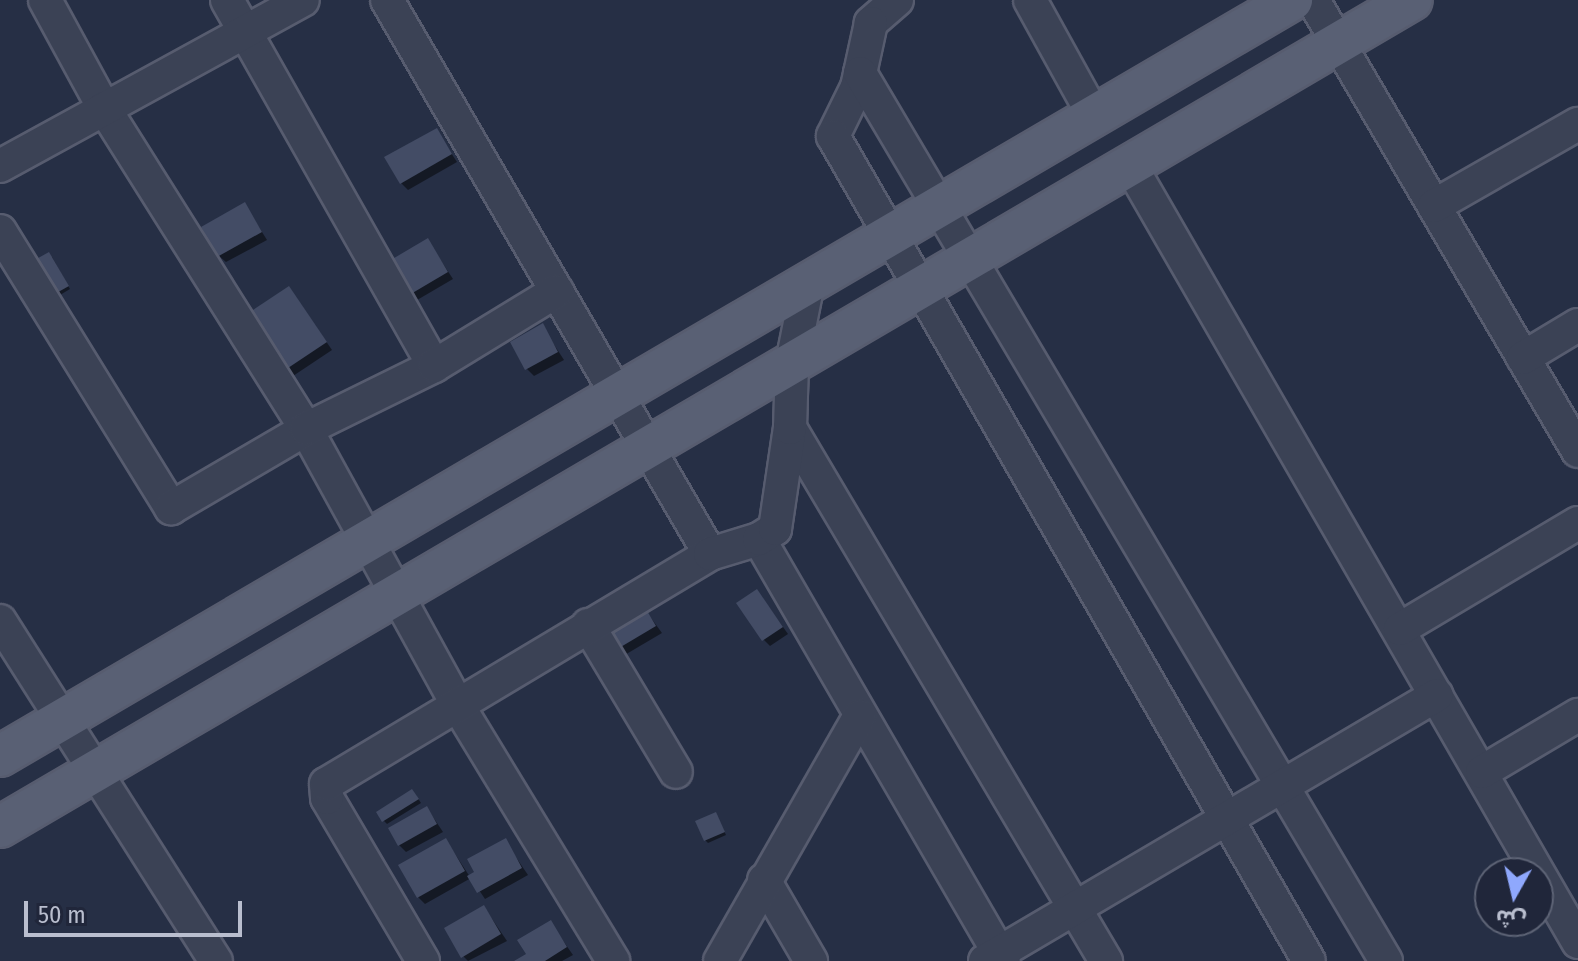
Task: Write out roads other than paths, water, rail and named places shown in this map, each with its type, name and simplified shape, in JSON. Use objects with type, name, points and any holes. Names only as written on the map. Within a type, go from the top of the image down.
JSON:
[{"type":"main road","points":[[0,756],[1292,0]]},
{"type":"main road","points":[[0,827],[1412,0]]},
{"type":"street","points":[[45,0],[104,108],[306,429],[457,704],[613,961]]},
{"type":"street","points":[[227,0],[434,366]]},
{"type":"street","points":[[0,166],[303,0]]},
{"type":"street","points":[[387,0],[710,554]]},
{"type":"street","points":[[897,0],[871,23],[860,73],[833,136],[1309,961]]},
{"type":"street","points":[[1030,0],[1094,116]]},
{"type":"street","points":[[1313,0],[1578,451]]},
{"type":"street","points":[[860,73],[1386,961]]},
{"type":"street","points":[[1434,206],[1578,124]]},
{"type":"street","points":[[1130,165],[1578,942]]},
{"type":"street","points":[[0,231],[171,508],[306,429],[434,366],[557,291]]},
{"type":"street","points":[[423,961],[327,798],[326,784],[710,554],[759,539],[775,529],[790,428],[792,363],[808,283]]},
{"type":"street","points":[[1523,358],[1578,325]]},
{"type":"street","points":[[790,428],[1106,961]]},
{"type":"street","points":[[1400,629],[1578,523]]},
{"type":"street","points":[[759,539],[996,958],[1075,908],[1437,695]]},
{"type":"street","points":[[0,621],[65,718],[216,961]]},
{"type":"street","points":[[588,625],[676,772]]},
{"type":"street","points":[[1482,772],[1578,715]]},
{"type":"street","points":[[720,961],[860,716]]},
{"type":"street","points":[[764,880],[811,961]]}]
